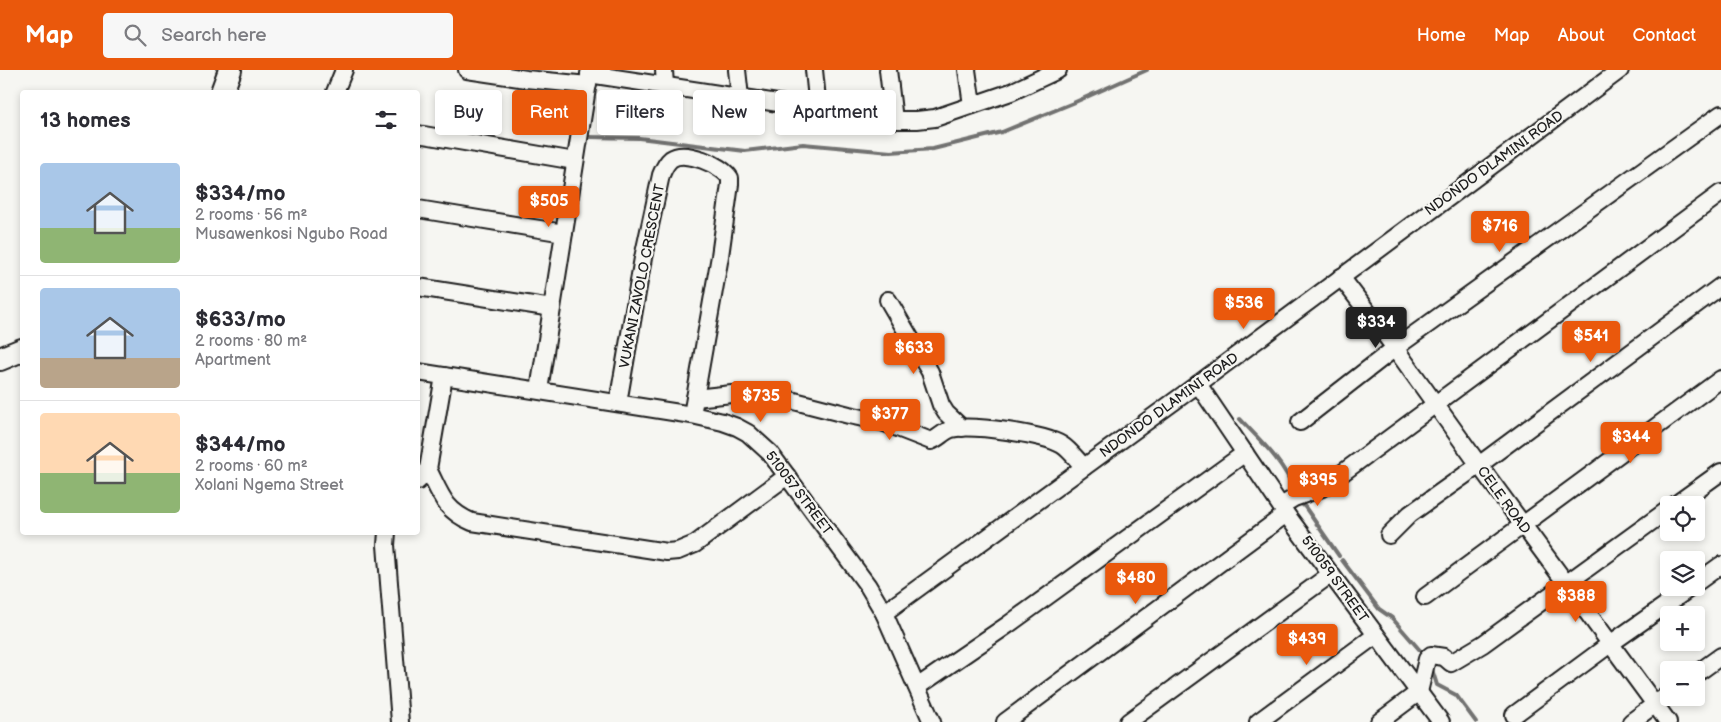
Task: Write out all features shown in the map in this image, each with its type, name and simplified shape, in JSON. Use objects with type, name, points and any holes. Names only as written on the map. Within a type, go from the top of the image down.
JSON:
[{"type":"main road","points":[[223,90],[230,70]]},
{"type":"main road","points":[[0,359],[20,351]]},
{"type":"street","points":[[336,90],[344,70]]},
{"type":"street","points":[[468,70],[526,79],[589,76],[665,78],[712,90]]},
{"type":"street","points":[[737,70],[739,90]]},
{"type":"street","points":[[814,70],[816,90]]},
{"type":"street","points":[[888,70],[890,90]]},
{"type":"street","points":[[967,70],[972,105]]},
{"type":"street","name":"NDONDO DLAMINI ROAD","points":[[884,613],[1198,384],[1620,70]]},
{"type":"street","points":[[896,120],[935,118],[1011,92],[1050,72]]},
{"type":"street","points":[[539,390],[589,76]]},
{"type":"street","points":[[1300,422],[1395,348],[1721,114]]},
{"type":"street","points":[[420,134],[575,160]]},
{"type":"street","name":"VUKANI ZAVOLO CRESCENT","points":[[618,403],[643,258],[661,176],[665,166],[671,159],[677,156],[695,157],[721,168],[730,178],[720,256],[692,415]]},
{"type":"street","points":[[1005,722],[1284,510],[1294,498],[1311,494],[1322,488],[1721,193]]},
{"type":"street","points":[[420,209],[564,233]]},
{"type":"street","name":"CELE ROAD","points":[[1341,277],[1668,722]]},
{"type":"street","points":[[1389,535],[1410,514],[1721,286]]},
{"type":"street","points":[[420,287],[552,308]]},
{"type":"street","points":[[888,300],[930,372],[938,398],[946,413],[962,428]]},
{"type":"street","name":"510057 STREET","points":[[420,372],[692,415],[723,422],[748,433],[770,453],[868,586],[884,613],[932,722]]},
{"type":"street","points":[[444,376],[422,475],[452,511],[472,522],[667,552],[678,551],[695,544],[787,476]]},
{"type":"street","points":[[1425,597],[1721,379]]},
{"type":"street","name":"510059 STREET","points":[[1198,384],[1284,510],[1441,722]]},
{"type":"street","points":[[695,398],[732,394],[767,394],[882,422],[931,440],[946,431],[962,428],[1004,431],[1047,439],[1064,446],[1084,467]]},
{"type":"street","points":[[917,686],[1009,624],[1245,454]]},
{"type":"street","points":[[1688,496],[1721,472]]},
{"type":"street","points":[[1380,722],[1419,692],[1427,658],[1431,655],[1444,657],[1451,663],[1483,644],[1660,516]]},
{"type":"street","points":[[387,535],[400,722]]},
{"type":"street","points":[[1705,577],[1721,565]]},
{"type":"street","points":[[1128,722],[1331,574]]},
{"type":"street","points":[[1514,715],[1679,596]]},
{"type":"street","points":[[1258,722],[1376,635]]},
{"type":"street","points":[[1705,668],[1721,656]]},
{"type":"street","points":[[1631,722],[1660,700]]},
{"type":"waterway","points":[[589,137],[639,138],[745,151],[803,144],[891,152],[933,149],[1002,132],[1147,70]]},
{"type":"waterway","points":[[1240,419],[1279,462],[1291,481],[1295,492]]},
{"type":"waterway","points":[[1298,501],[1305,507],[1339,556]]},
{"type":"waterway","points":[[1342,560],[1379,609],[1392,618],[1425,656]]},
{"type":"waterway","points":[[1431,666],[1437,685],[1456,695],[1476,722]]}]
